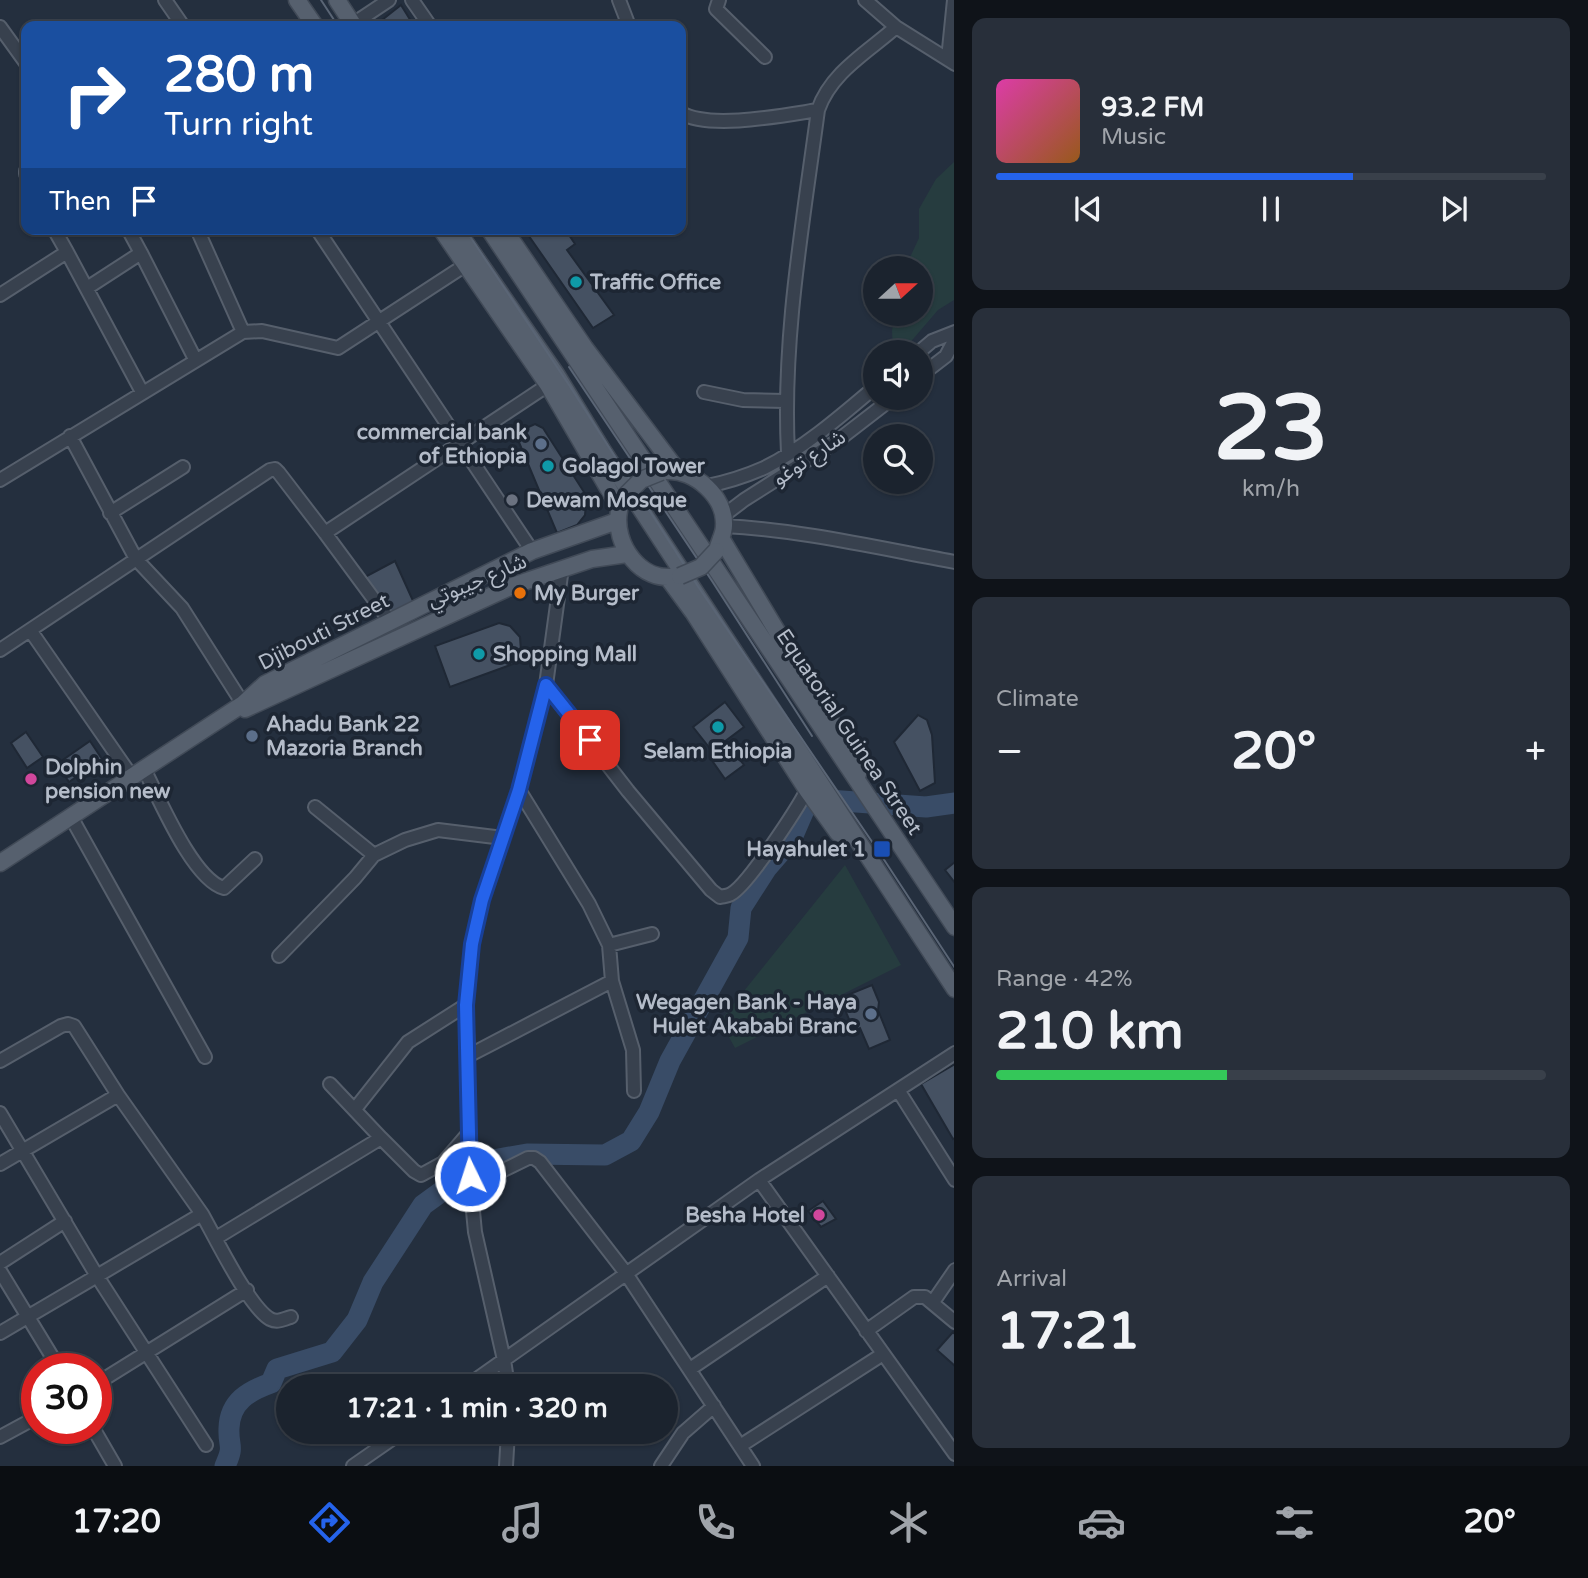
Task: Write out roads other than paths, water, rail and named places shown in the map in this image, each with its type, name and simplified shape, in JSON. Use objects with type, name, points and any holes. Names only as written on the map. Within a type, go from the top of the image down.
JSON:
[{"type":"main road","points":[[297,0],[312,21]]},
{"type":"main road","points":[[337,0],[351,21]]},
{"type":"main road","points":[[445,235],[548,385],[620,508],[620,538],[627,554],[648,572],[674,577],[701,568],[721,533]]},
{"type":"main road","points":[[460,235],[556,374],[725,637],[813,791]]},
{"type":"main road","name":"Equatorial Guinea Street","points":[[493,235],[954,927]]},
{"type":"main road","points":[[508,235],[669,471]]},
{"type":"main road","points":[[620,508],[641,480],[669,471],[697,479],[707,486],[721,533],[853,758],[861,787]]},
{"type":"main road","name":"Djibouti Street","points":[[0,870],[243,704],[265,684],[620,508]]},
{"type":"main road","name":"شارع جيبوتي","points":[[272,698],[512,586],[592,559],[627,554]]},
{"type":"main road","points":[[674,577],[693,612],[813,791],[841,826],[856,839],[954,989]]},
{"type":"main road","name":"Djibouti Street","points":[[141,773],[251,705],[272,698]]},
{"type":"main road","name":"Djibouti Street","points":[[0,863],[72,820]]},
{"type":"street","points":[[165,0],[180,21]]},
{"type":"street","points":[[360,21],[389,0]]},
{"type":"street","points":[[412,0],[427,21]]},
{"type":"street","points":[[619,0],[626,21]]},
{"type":"street","points":[[719,0],[716,9],[765,57]]},
{"type":"street","points":[[865,0],[896,27],[951,61],[954,0]]},
{"type":"street","points":[[0,26],[21,56]]},
{"type":"street","points":[[788,453],[785,401],[796,282],[818,110],[823,94],[844,69],[896,27]]},
{"type":"street","points":[[686,114],[701,119],[725,120],[818,110]]},
{"type":"street","points":[[57,235],[142,392]]},
{"type":"street","points":[[131,235],[195,359]]},
{"type":"street","points":[[200,235],[243,331]]},
{"type":"street","points":[[321,235],[532,551]]},
{"type":"street","points":[[0,295],[67,253]]},
{"type":"street","points":[[87,288],[141,253]]},
{"type":"street","points":[[0,478],[243,331],[262,331],[338,348],[464,266]]},
{"type":"street","points":[[933,341],[954,332]]},
{"type":"street","points":[[933,366],[946,356],[954,339]]},
{"type":"street","points":[[325,533],[548,385]]},
{"type":"street","points":[[704,392],[743,400],[785,401]]},
{"type":"street","points":[[707,486],[734,480],[765,467],[863,397]]},
{"type":"street","name":"شارع توغو","points":[[721,533],[744,500],[837,441],[877,410]]},
{"type":"street","points":[[70,436],[136,559],[182,608],[243,704]]},
{"type":"street","points":[[110,513],[183,467]]},
{"type":"street","points":[[0,650],[275,469],[390,621]]},
{"type":"street","points":[[721,533],[769,528],[954,562]]},
{"type":"street","points":[[506,1374],[475,1232],[467,1135],[466,1005],[472,944],[482,900],[519,790],[546,685],[562,568]]},
{"type":"street","points":[[30,629],[141,773],[191,858],[209,880],[224,888],[255,859]]},
{"type":"street","points":[[546,685],[628,791],[711,890],[720,897],[731,894],[743,883],[813,791]]},
{"type":"street","points":[[519,790],[589,904],[610,944],[612,981],[633,1050],[634,1091]]},
{"type":"street","points":[[315,807],[374,855]]},
{"type":"street","points":[[72,820],[205,1057]]},
{"type":"street","points":[[279,956],[374,855],[405,840],[438,830],[503,838]]},
{"type":"street","points":[[610,944],[652,934]]},
{"type":"street","points":[[468,1056],[612,981]]},
{"type":"street","points":[[355,1109],[408,1042],[466,1005]]},
{"type":"street","points":[[0,1061],[68,1024],[78,1030],[118,1095],[202,1213],[263,1313],[279,1321],[291,1317]]},
{"type":"street","points":[[484,1374],[759,1180],[954,1053]]},
{"type":"street","points":[[330,1084],[414,1171],[421,1175],[443,1163],[467,1135]]},
{"type":"street","points":[[898,1090],[954,1180]]},
{"type":"street","points":[[0,1164],[118,1095]]},
{"type":"street","points":[[0,1113],[97,1276],[205,1445]]},
{"type":"street","points":[[216,1238],[381,1138]]},
{"type":"street","points":[[470,1181],[528,1158],[540,1162],[625,1272],[753,1466]]},
{"type":"street","points":[[759,1180],[954,1454]]},
{"type":"street","points":[[0,1333],[202,1213]]},
{"type":"street","points":[[0,1263],[65,1221]]},
{"type":"street","points":[[933,1302],[954,1270]]},
{"type":"street","points":[[0,1271],[50,1353]]},
{"type":"street","points":[[690,1368],[828,1276]]},
{"type":"street","points":[[112,1375],[247,1290]]},
{"type":"street","points":[[866,1331],[914,1297],[925,1297],[954,1322]]},
{"type":"street","points":[[740,1446],[883,1354]]},
{"type":"street","points":[[661,1466],[683,1433],[714,1406]]},
{"type":"street","points":[[0,1437],[21,1426]]},
{"type":"street","points":[[102,1444],[115,1466]]},
{"type":"street","points":[[353,1466],[385,1444]]},
{"type":"street","points":[[506,1466],[507,1444]]},
{"type":"waterway","points":[[225,1466],[230,1450],[230,1419],[237,1404],[248,1394],[271,1383],[277,1369],[332,1352],[357,1320],[373,1282],[423,1205],[482,1162],[527,1154],[605,1155],[631,1141],[649,1112],[670,1061],[738,938],[741,908],[766,869],[791,840],[804,810],[814,799],[926,807],[954,803]]},
{"type":"tram line","points":[[321,0],[335,21]]},
{"type":"tram line","points":[[469,235],[699,588],[954,966]]},
{"type":"tram line","points":[[569,367],[812,736]]},
{"type":"place","name":"Traffic Office","points":[[576,282]]},
{"type":"place","name":"commercial bank of Ethiopia","points":[[541,444]]},
{"type":"place","name":"Golagol Tower","points":[[548,466]]},
{"type":"place","name":"Dewam Mosque","points":[[512,500]]},
{"type":"place","name":"My Burger","points":[[520,593]]},
{"type":"place","name":"Shopping Mall","points":[[479,654]]},
{"type":"place","name":"Selam Ethiopia","points":[[718,727]]},
{"type":"place","name":"Ahadu Bank 22 Mazoria Branch","points":[[252,736]]},
{"type":"place","name":"Dolphin pension new","points":[[31,779]]},
{"type":"place","name":"Hayahulet 1","points":[[882,849]]},
{"type":"place","name":"Wegagen Bank - Haya Hulet Akababi Branc","points":[[871,1014]]},
{"type":"place","name":"Besha Hotel","points":[[819,1215]]}]
